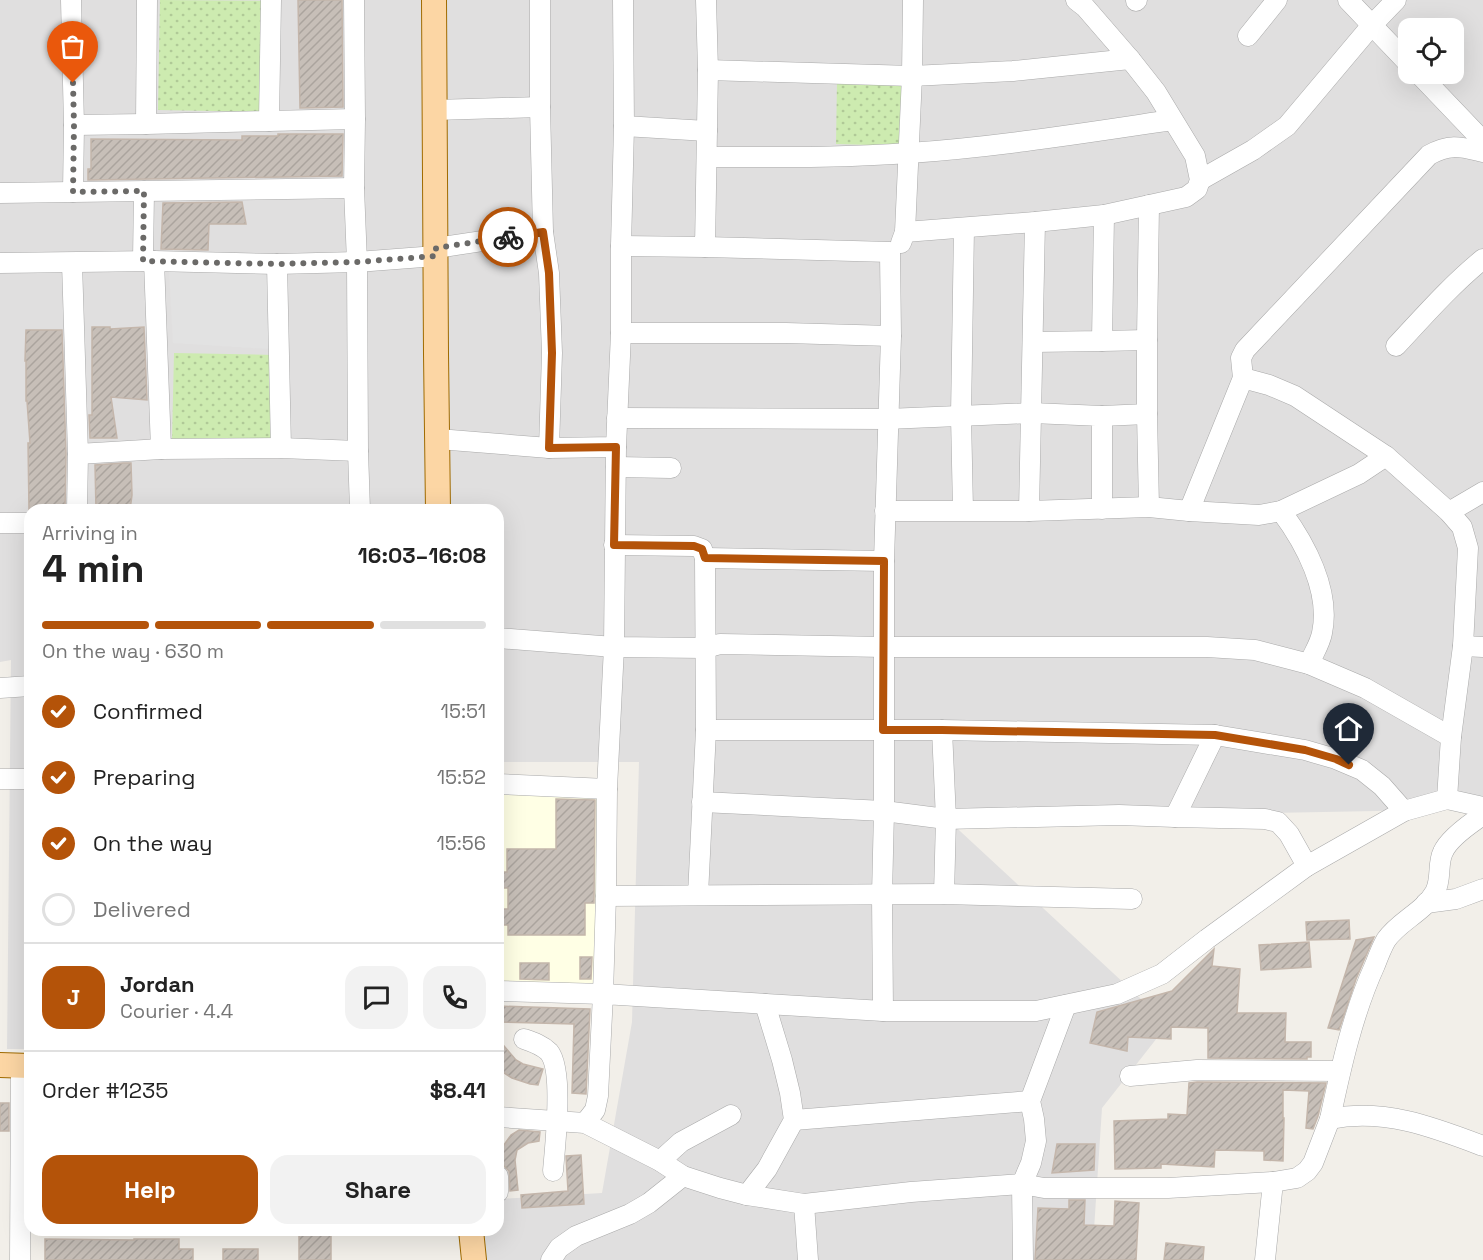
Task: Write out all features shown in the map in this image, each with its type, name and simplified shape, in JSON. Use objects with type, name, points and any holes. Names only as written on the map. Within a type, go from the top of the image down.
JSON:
[{"type":"main road","points":[[434,0],[438,504]]},
{"type":"main road","points":[[472,1236],[474,1260]]},
{"type":"street","points":[[71,0],[73,192]]},
{"type":"street","points":[[146,124],[147,0]]},
{"type":"street","points":[[269,121],[271,0]]},
{"type":"street","points":[[354,0],[356,119],[354,188],[360,504]]},
{"type":"street","points":[[540,0],[543,232],[549,273],[552,353],[549,448]]},
{"type":"street","points":[[585,1123],[595,1110],[598,1096],[603,994],[621,333],[623,0]]},
{"type":"street","points":[[705,247],[708,70],[706,0]]},
{"type":"street","points":[[621,246],[891,252],[900,246],[904,232],[912,76],[913,0]]},
{"type":"street","points":[[904,232],[1104,214],[1186,197],[1197,189],[1200,180],[1195,156],[1156,92],[1085,7],[1076,0]]},
{"type":"street","points":[[1248,36],[1277,0]]},
{"type":"street","points":[[1348,0],[1398,52]]},
{"type":"street","points":[[1200,180],[1254,150],[1287,126],[1396,0]]},
{"type":"street","points":[[708,70],[912,76],[1013,71],[1130,59]]},
{"type":"street","points":[[1429,84],[1483,141]]},
{"type":"street","points":[[435,110],[540,107]]},
{"type":"street","points":[[74,125],[356,119]]},
{"type":"street","points":[[707,157],[908,153],[1036,140],[1172,120]]},
{"type":"street","points":[[624,126],[707,131]]},
{"type":"street","points":[[1189,511],[1243,378],[1241,358],[1245,350],[1429,155],[1441,148],[1458,147],[1483,152]]},
{"type":"street","points":[[0,193],[354,188]]},
{"type":"street","points":[[144,191],[161,449]]},
{"type":"street","points":[[1149,206],[1147,340],[1149,507]]},
{"type":"street","points":[[1102,341],[1104,214]]},
{"type":"street","points":[[1029,511],[1035,222]]},
{"type":"street","points":[[963,510],[961,416],[964,228]]},
{"type":"street","points":[[0,263],[357,262],[436,252],[543,232]]},
{"type":"street","points":[[883,1011],[884,561],[891,336],[891,252]]},
{"type":"street","points":[[1396,346],[1435,304],[1483,259]]},
{"type":"street","points":[[72,263],[78,454],[77,504]]},
{"type":"street","points":[[277,264],[281,448]]},
{"type":"street","points":[[621,333],[786,333],[891,336]]},
{"type":"street","points":[[1033,342],[1147,340]]},
{"type":"street","points":[[1243,378],[1295,396],[1386,456],[1449,512],[1462,527],[1468,548],[1463,646],[1451,737],[1447,799]]},
{"type":"street","points":[[617,418],[888,419],[1032,413],[1102,416],[1147,414]]},
{"type":"street","points":[[1102,416],[1102,509]]},
{"type":"street","points":[[438,439],[549,448],[616,457],[671,468]]},
{"type":"street","points":[[78,454],[161,449],[281,448],[357,451]]},
{"type":"street","points":[[885,511],[1029,511],[1149,507],[1259,515],[1281,511],[1359,474],[1386,456]]},
{"type":"street","points":[[1449,512],[1483,492]]},
{"type":"street","points":[[1281,511],[1296,532],[1317,576],[1323,602],[1322,635],[1309,664]]},
{"type":"street","points":[[0,522],[24,522]]},
{"type":"street","points":[[614,545],[694,546],[702,549],[705,558],[706,730],[698,895]]},
{"type":"street","points":[[705,558],[884,561]]},
{"type":"street","points":[[504,638],[614,646],[705,648],[720,644],[884,647],[1207,646],[1255,651],[1309,664],[1365,688],[1451,737]]},
{"type":"street","points":[[1463,646],[1483,647]]},
{"type":"street","points":[[0,688],[24,686]]},
{"type":"street","points":[[706,730],[942,730],[1215,735],[1305,750],[1336,759],[1362,770],[1382,786],[1404,812]]},
{"type":"street","points":[[942,730],[946,819],[944,894]]},
{"type":"street","points":[[1175,817],[1215,735]]},
{"type":"street","points":[[0,779],[24,780]]},
{"type":"street","points":[[504,783],[607,789]]},
{"type":"street","points":[[504,991],[603,994],[883,1011],[1036,1011],[1117,994],[1162,974],[1307,866],[1404,812],[1447,799],[1483,807]]},
{"type":"street","points":[[702,802],[885,811],[946,819],[1119,815],[1265,819],[1278,822],[1289,834],[1307,866]]},
{"type":"street","points":[[504,1118],[585,1123],[660,1161],[683,1176],[747,1195],[804,1204],[911,1192],[1022,1184],[1044,1188],[1168,1188],[1273,1182],[1297,1178],[1313,1163],[1330,1119],[1340,1071],[1365,987],[1385,942],[1396,928],[1426,903],[1435,891],[1439,880],[1442,852],[1452,839],[1483,814]]},
{"type":"street","points":[[1426,903],[1456,899],[1483,890]]},
{"type":"street","points":[[606,896],[944,894],[1132,899]]},
{"type":"street","points":[[747,1195],[767,1169],[794,1120],[782,1060],[765,1004]]},
{"type":"street","points":[[1023,1260],[1022,1184],[1031,1163],[1036,1141],[1030,1101],[1066,1005]]},
{"type":"street","points":[[524,1039],[541,1045],[550,1053],[555,1066],[558,1120],[553,1171]]},
{"type":"street","points":[[17,1066],[20,1260]]},
{"type":"street","points":[[1130,1076],[1197,1070],[1340,1071]]},
{"type":"street","points":[[794,1120],[1030,1101]]},
{"type":"street","points":[[660,1161],[681,1142],[731,1115]]},
{"type":"street","points":[[1330,1119],[1359,1115],[1397,1118],[1437,1129],[1483,1146]]},
{"type":"street","points":[[551,1260],[559,1248],[576,1236],[630,1214],[649,1203],[683,1176]]},
{"type":"street","points":[[1265,1260],[1273,1182]]},
{"type":"street","points":[[804,1204],[808,1260]]},
{"type":"shaded area","points":[[0,0],[1483,0],[1483,809],[947,819],[1168,1024],[1102,1108],[1092,1260],[484,1260],[481,1236],[504,1236],[504,1199],[602,1193],[632,1022],[639,762],[504,762],[504,504],[24,504],[24,1049],[7,1049],[11,660],[0,662]]},
{"type":"shaded area","points":[[169,271],[270,273],[270,349],[173,343]]},
{"type":"shaded area","points":[[504,792],[603,794],[599,986],[504,984]]},
{"type":"green space","points":[[160,0],[274,1],[273,112],[158,110]]},
{"type":"green space","points":[[837,81],[909,83],[907,146],[836,144]]},
{"type":"green space","points":[[174,353],[276,355],[274,441],[172,439]]},
{"type":"building","points":[[298,0],[342,0],[343,107],[300,108]]},
{"type":"building","points":[[278,134],[343,134],[342,176],[88,180],[88,169],[91,169],[91,139],[242,140],[242,136],[278,136]]},
{"type":"building","points":[[242,202],[246,224],[209,224],[208,250],[161,249],[163,203]]},
{"type":"building","points":[[92,327],[110,327],[110,329],[144,327],[147,400],[111,397],[117,438],[90,438]]},
{"type":"building","points":[[26,330],[62,330],[65,504],[29,504],[28,443],[30,443],[25,361]]},
{"type":"building","points":[[131,463],[131,504],[96,504],[95,465]]},
{"type":"building","points":[[556,799],[595,800],[594,903],[585,903],[585,935],[508,935],[508,925],[504,925],[504,909],[508,909],[508,888],[504,888],[507,849],[556,849]]},
{"type":"building","points":[[1349,920],[1350,939],[1307,940],[1306,922]]},
{"type":"building","points":[[1374,937],[1356,979],[1339,1030],[1328,1028],[1356,940]]},
{"type":"building","points":[[1309,942],[1311,967],[1261,970],[1259,945]]},
{"type":"building","points":[[1214,949],[1212,966],[1240,969],[1237,1013],[1286,1013],[1285,1042],[1311,1042],[1311,1057],[1307,1059],[1208,1058],[1208,1028],[1171,1027],[1171,1039],[1128,1037],[1127,1051],[1090,1043],[1097,1012],[1172,991]]},
{"type":"building","points":[[580,957],[592,957],[591,979],[580,979]]},
{"type":"building","points":[[520,963],[549,963],[549,980],[520,979]]},
{"type":"building","points":[[504,1006],[590,1009],[586,1094],[572,1093],[574,1024],[504,1022]]},
{"type":"building","points":[[504,1046],[516,1060],[543,1069],[538,1085],[512,1078],[504,1073]]},
{"type":"building","points":[[1189,1083],[1326,1083],[1313,1129],[1306,1128],[1309,1091],[1283,1090],[1283,1161],[1264,1160],[1264,1151],[1215,1150],[1214,1167],[1161,1164],[1161,1168],[1115,1169],[1114,1121],[1168,1119],[1168,1114],[1187,1115]]},
{"type":"building","points":[[0,1103],[9,1103],[9,1131],[0,1131]]},
{"type":"building","points":[[519,1130],[540,1132],[539,1141],[528,1143],[517,1150],[515,1160],[518,1190],[510,1191],[509,1171],[504,1166],[504,1145],[511,1135]]},
{"type":"building","points":[[1057,1144],[1095,1144],[1094,1170],[1052,1173]]},
{"type":"building","points":[[581,1155],[584,1204],[522,1208],[521,1195],[568,1191],[566,1156]]},
{"type":"building","points":[[1069,1200],[1085,1200],[1084,1225],[1114,1226],[1115,1201],[1139,1203],[1136,1260],[1035,1260],[1038,1208],[1069,1209]]},
{"type":"building","points":[[299,1236],[331,1236],[331,1260],[299,1260]]},
{"type":"building","points":[[45,1239],[179,1239],[179,1249],[193,1249],[193,1260],[45,1260]]},
{"type":"building","points":[[1166,1243],[1204,1247],[1203,1260],[1164,1260]]},
{"type":"building","points":[[223,1249],[258,1249],[258,1260],[223,1260]]},
{"type":"way so far","points":[[73,83],[73,192],[144,191],[143,261],[277,264],[357,262],[436,256],[436,248],[508,237]]},
{"type":"route","points":[[508,237],[543,232],[549,273],[552,353],[549,448],[616,447],[614,545],[694,546],[702,549],[705,558],[884,561],[883,730],[1215,735],[1305,750],[1349,765]]}]
